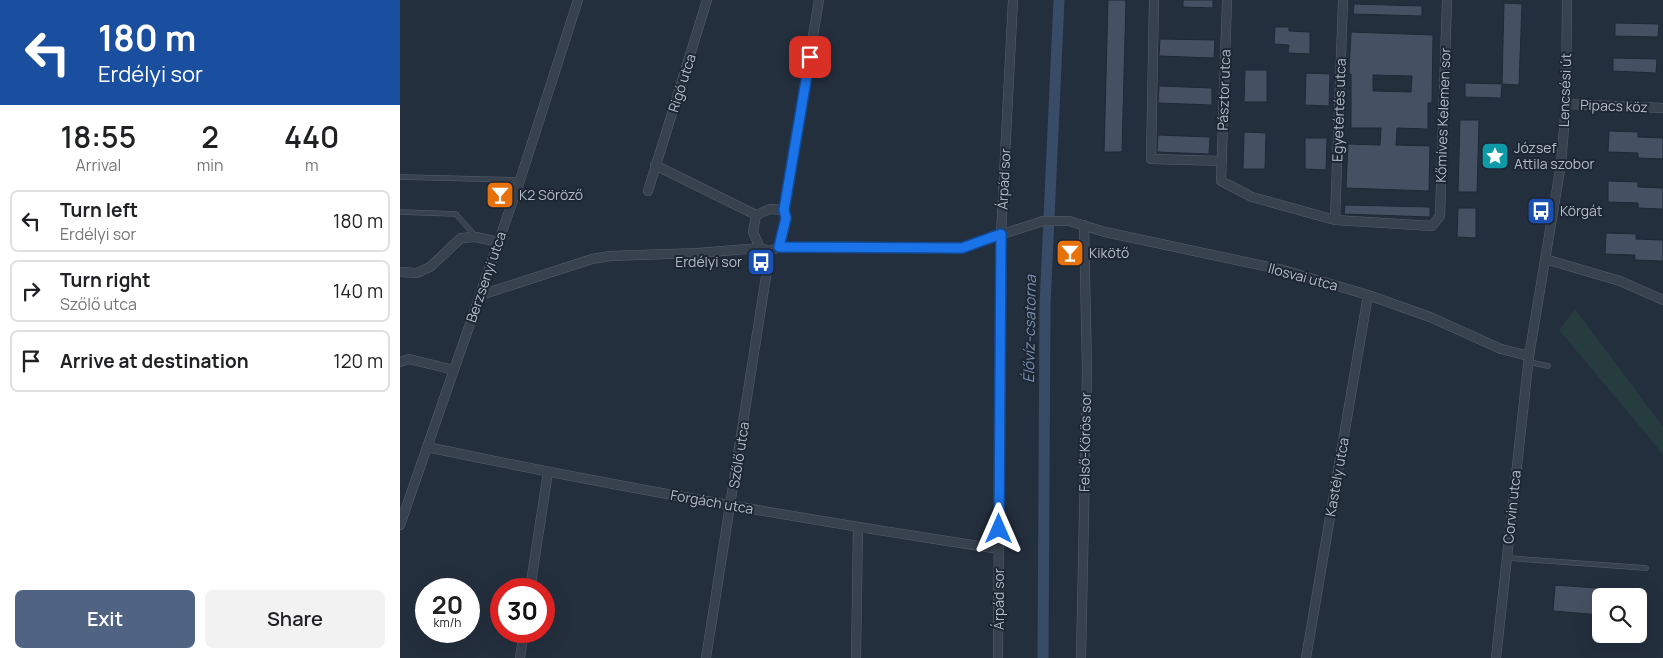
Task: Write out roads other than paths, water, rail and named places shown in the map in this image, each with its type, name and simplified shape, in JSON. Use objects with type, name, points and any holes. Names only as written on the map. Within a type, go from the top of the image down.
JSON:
[{"type":"street","name":"Berzsenyi utca","points":[[400,525],[520,180],[578,0]]},
{"type":"street","name":"Rigó utca","points":[[648,191],[707,0]]},
{"type":"street","points":[[779,247],[786,218],[784,210],[819,0]]},
{"type":"street","name":"Árpád sor","points":[[998,658],[1001,234],[1013,0]]},
{"type":"street","points":[[1154,0],[1151,158],[1222,161]]},
{"type":"street","name":"Pásztor utca","points":[[1227,0],[1221,181],[1252,198],[1335,220]]},
{"type":"street","name":"Egyetértés utca","points":[[1335,220],[1343,0]]},
{"type":"street","name":"Kőmíves Kelemen sor","points":[[1335,220],[1432,226],[1440,216],[1447,0]]},
{"type":"street","name":"Lencsési út","points":[[1529,359],[1561,164],[1566,104],[1567,0]]},
{"type":"street","name":"Pipacs köz","points":[[1566,104],[1663,108]]},
{"type":"street","points":[[655,165],[756,215],[770,209],[784,210]]},
{"type":"street","points":[[756,215],[753,232],[760,248]]},
{"type":"street","name":"Ilosvai utca","points":[[1001,234],[1043,221],[1069,222],[1105,232],[1283,270],[1368,295],[1430,317],[1529,359]]},
{"type":"street","name":"Felső-Körös sor","points":[[1081,658],[1087,370],[1084,225]]},
{"type":"street","points":[[480,295],[592,259],[610,256],[698,253],[760,248],[770,251],[779,247],[962,248],[1001,234]]},
{"type":"street","points":[[400,272],[417,272],[430,267],[461,238],[476,237],[498,242]]},
{"type":"street","name":"Szőlő utca","points":[[706,658],[770,251]]},
{"type":"street","points":[[1545,259],[1620,281],[1663,300]]},
{"type":"street","name":"Kastély utca","points":[[1306,658],[1368,295]]},
{"type":"street","points":[[400,362],[409,359],[454,370]]},
{"type":"street","name":"Corvin utca","points":[[1496,658],[1529,359]]},
{"type":"street","name":"Forgách utca","points":[[427,447],[731,506],[999,549]]},
{"type":"street","points":[[532,578],[548,472]]},
{"type":"street","points":[[856,658],[858,527]]},
{"type":"street","points":[[520,658],[522,643]]},
{"type":"lane","points":[[400,177],[520,180]]},
{"type":"lane","points":[[400,212],[456,214],[476,237]]},
{"type":"lane","points":[[1529,359],[1548,366]]},
{"type":"lane","points":[[1507,558],[1646,568]]},
{"type":"waterway","name":"Élővíz-csatorna","points":[[1043,658],[1045,305],[1059,0]]},
{"type":"place","name":"József Attila szobor","points":[[1495,156]]},
{"type":"place","name":"K2 Söröző","points":[[500,195]]},
{"type":"place","name":"Körgát","points":[[1541,211]]},
{"type":"place","name":"Kikötő","points":[[1070,253]]},
{"type":"place","name":"Erdélyi sor","points":[[761,262]]}]
